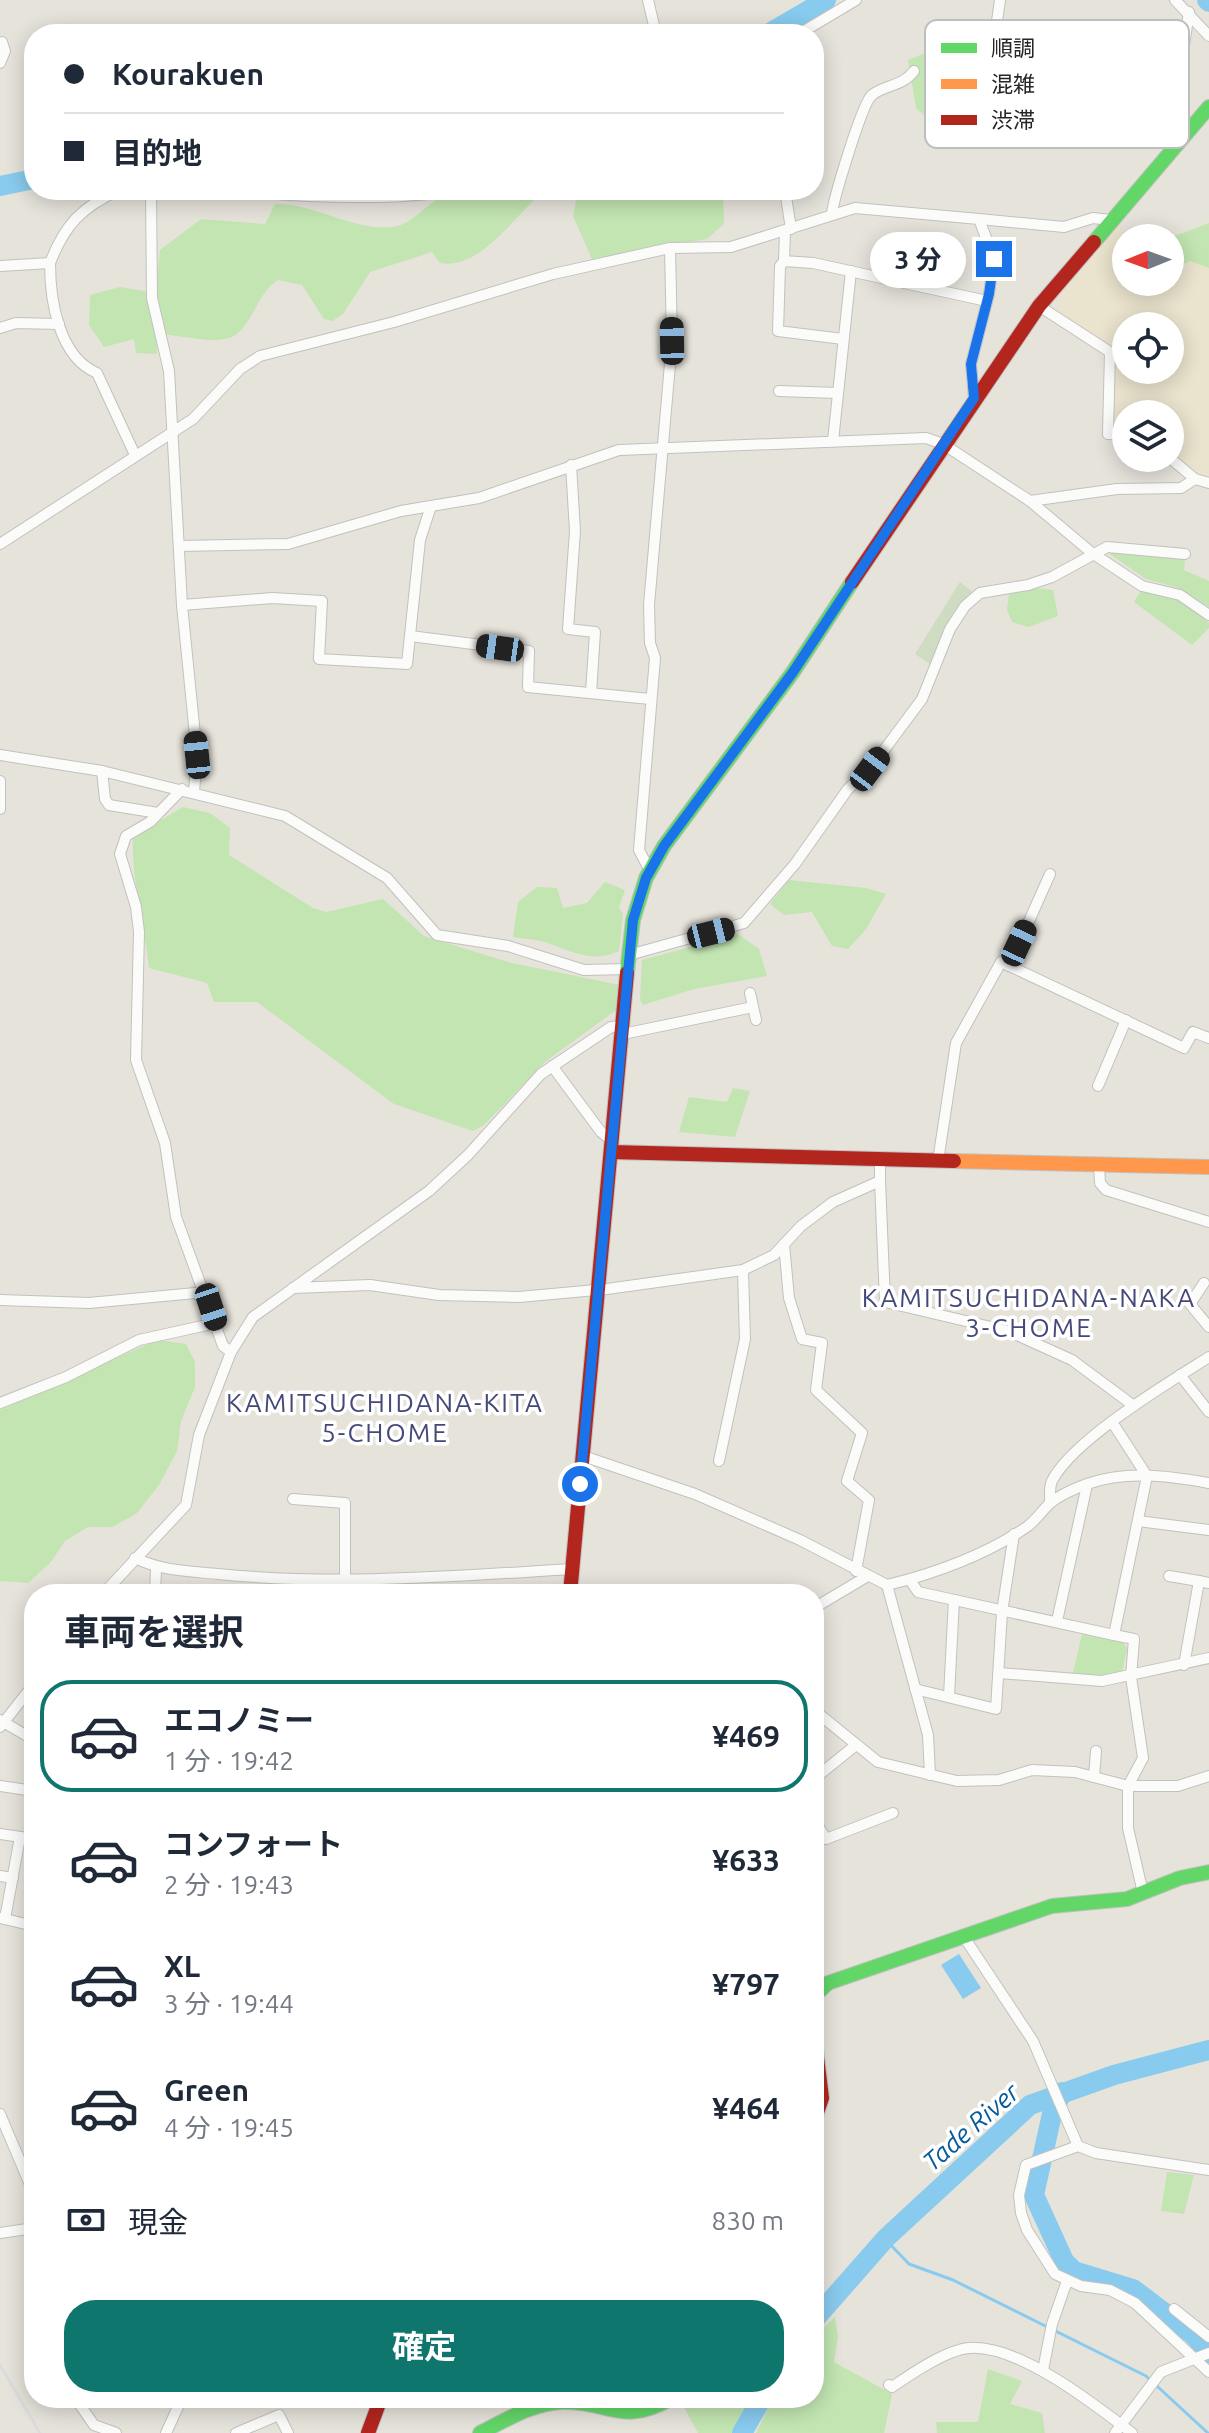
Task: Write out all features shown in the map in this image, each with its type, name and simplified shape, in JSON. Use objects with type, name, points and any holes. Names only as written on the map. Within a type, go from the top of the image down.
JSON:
[{"type":"street","points":[[648,0],[654,24]]},
{"type":"street","points":[[816,24],[856,0]]},
{"type":"street","points":[[997,20],[1000,0]]},
{"type":"street","points":[[1175,0],[1209,36]]},
{"type":"street","points":[[1188,20],[1189,12]]},
{"type":"street","points":[[0,63],[5,51],[2,42]]},
{"type":"street","points":[[832,213],[851,142],[866,103],[871,96],[906,81],[914,71]]},
{"type":"street","points":[[1189,126],[1209,107]]},
{"type":"street","points":[[571,1584],[633,920],[650,871],[664,846],[793,672],[943,444],[1039,306],[1169,148]]},
{"type":"street","points":[[98,200],[87,205],[72,222],[50,263],[50,286],[59,324],[75,359],[81,366],[97,373],[135,455]]},
{"type":"street","points":[[151,200],[152,298],[169,371],[182,605],[197,755],[194,792]]},
{"type":"street","points":[[786,200],[788,230],[784,261],[780,266],[778,331],[843,339]]},
{"type":"street","points":[[0,544],[193,419],[240,369],[260,356],[394,322],[553,274],[670,248],[731,247],[855,208],[1064,227],[1093,218],[1111,220]]},
{"type":"street","points":[[974,398],[971,364],[994,259],[979,219]]},
{"type":"street","points":[[650,871],[639,850],[655,658],[650,643],[649,605],[672,341],[670,248]]},
{"type":"street","points":[[784,261],[851,271],[987,301]]},
{"type":"street","points":[[0,266],[50,263]]},
{"type":"street","points":[[833,441],[851,271]]},
{"type":"street","points":[[1039,306],[1110,352],[1108,434],[1112,434]]},
{"type":"street","points":[[0,328],[16,323],[59,324]]},
{"type":"street","points":[[779,391],[838,393]]},
{"type":"street","points":[[179,546],[288,544],[401,511],[479,498],[619,450],[926,438],[943,444],[1030,501],[1092,553],[1142,586],[1180,595],[1209,615]]},
{"type":"street","points":[[571,465],[575,531],[568,629],[595,632],[591,693]]},
{"type":"street","points":[[1184,470],[1195,479],[1209,483]]},
{"type":"street","points":[[1030,501],[1117,489],[1181,488],[1195,479]]},
{"type":"street","points":[[182,605],[272,598],[322,601],[319,659],[407,664],[420,540],[431,506]]},
{"type":"street","points":[[0,755],[102,771],[252,806],[302,825],[387,878],[437,935],[508,946],[584,970],[629,962],[744,923],[795,864],[848,789],[870,769],[922,699],[950,629],[965,606],[980,593],[1028,585],[1052,577],[1107,547],[1185,554]]},
{"type":"street","points":[[410,636],[529,651],[528,687],[650,699]]},
{"type":"street","points":[[102,771],[105,799],[109,805],[158,813]]},
{"type":"street","points":[[0,781],[0,809]]},
{"type":"street","points":[[182,789],[175,800],[150,822],[126,836],[120,854],[136,907],[139,932],[135,1048],[144,1090],[165,1143],[176,1217],[206,1292],[223,1346],[231,1352]]},
{"type":"street","points":[[1009,966],[1050,874]]},
{"type":"street","points":[[938,1161],[956,1043],[1001,962],[1184,1048],[1193,1032],[1209,1038]]},
{"type":"street","points":[[750,993],[756,1020]]},
{"type":"street","points":[[112,1584],[186,1505],[199,1435],[231,1352],[253,1317],[455,1169],[552,1066],[611,1027],[623,1030],[753,1007]]},
{"type":"street","points":[[1098,1086],[1126,1020]]},
{"type":"street","points":[[552,1066],[612,1146],[880,1161],[1209,1167]]},
{"type":"street","points":[[880,1161],[885,1302],[1008,1331],[1072,1360],[1134,1406]]},
{"type":"street","points":[[1099,1165],[1100,1183],[1106,1190],[1209,1222]]},
{"type":"street","points":[[291,1288],[370,1285],[439,1295],[519,1297],[599,1290],[743,1270],[774,1255],[833,1202],[880,1181]]},
{"type":"street","points":[[784,1244],[789,1298],[802,1339],[822,1343],[816,1390],[862,1433],[847,1481],[869,1500],[861,1574],[824,1601]]},
{"type":"street","points":[[719,1461],[745,1339],[743,1270]]},
{"type":"street","points":[[1204,1283],[1190,1304],[1209,1327]]},
{"type":"street","points":[[0,1300],[89,1303],[206,1292]]},
{"type":"street","points":[[0,1403],[66,1377],[139,1340],[216,1323]]},
{"type":"street","points":[[1050,1503],[1051,1482],[1063,1465],[1112,1422],[1209,1357]]},
{"type":"street","points":[[1180,1375],[1209,1412]]},
{"type":"street","points":[[1112,1422],[1147,1476],[1114,1635]]},
{"type":"street","points":[[583,1456],[695,1494],[800,1540],[887,1585],[910,1580],[1014,1534],[1029,1525],[1050,1503],[1087,1485],[1120,1477],[1147,1476],[1209,1483]]},
{"type":"street","points":[[1057,1621],[1087,1485]]},
{"type":"street","points":[[293,1499],[345,1503],[345,1581]]},
{"type":"street","points":[[1138,1521],[1209,1530]]},
{"type":"street","points":[[915,1689],[996,1709],[1002,1612],[1014,1534]]},
{"type":"street","points":[[135,1558],[156,1569],[267,1579],[345,1581],[573,1569]]},
{"type":"street","points":[[155,1584],[156,1569]]},
{"type":"street","points":[[1169,1576],[1204,1582],[1184,1665]]},
{"type":"street","points":[[910,1580],[918,1592],[1134,1639],[1131,1677],[1143,1758],[1128,1786],[1128,1828],[1143,1893]]},
{"type":"street","points":[[887,1585],[928,1735],[930,1775]]},
{"type":"street","points":[[949,1696],[954,1600]]},
{"type":"street","points":[[999,1673],[1068,1681],[1131,1677],[1209,1658]]},
{"type":"street","points":[[24,1696],[1,1723],[24,1735]]},
{"type":"street","points":[[824,1718],[878,1762],[930,1775],[978,1781],[1032,1770],[1094,1777],[1128,1786],[1178,1786],[1209,1776]]},
{"type":"street","points":[[824,1771],[856,1745]]},
{"type":"street","points":[[1094,1777],[1096,1751]]},
{"type":"street","points":[[0,1786],[24,1790]]},
{"type":"street","points":[[824,1836],[826,1839],[893,1813]]},
{"type":"street","points":[[0,1834],[24,1838]]},
{"type":"street","points":[[20,1837],[2,1919],[24,1924]]},
{"type":"street","points":[[824,1986],[1052,1906],[1120,1900],[1180,1878],[1209,1872]]},
{"type":"street","points":[[0,1876],[13,1878]]},
{"type":"street","points":[[964,1937],[1033,2041],[1078,2146]]},
{"type":"street","points":[[0,2114],[24,2170]]},
{"type":"street","points":[[1209,2170],[1096,2153],[1078,2146],[1026,2165],[1020,2187],[1021,2213],[1045,2261],[1067,2281],[1110,2290],[1135,2303],[1209,2372]]},
{"type":"street","points":[[0,2233],[24,2229]]},
{"type":"street","points":[[1043,2370],[1052,2324],[1067,2281]]},
{"type":"street","points":[[1174,2309],[1209,2337]]},
{"type":"street","points":[[889,2385],[892,2387],[919,2368],[968,2348],[1022,2360],[1043,2370],[1117,2428],[1132,2433]]},
{"type":"street","points":[[1117,2428],[1161,2372],[1209,2353]]},
{"type":"street","points":[[82,2408],[94,2425],[116,2433]]},
{"type":"street","points":[[166,2433],[177,2408]]},
{"type":"street","points":[[368,2433],[377,2408]]},
{"type":"street","points":[[480,2433],[538,2408]]},
{"type":"street","points":[[594,2408],[621,2416],[655,2408]]},
{"type":"street","points":[[236,2433],[252,2431],[279,2415],[288,2433]]},
{"type":"shaded area","points":[[1112,233],[1112,296],[1184,296],[1184,264],[1209,254],[1209,480],[1184,464],[1184,400],[1113,400],[1113,384],[1184,384],[1184,312],[1112,312],[1112,350],[1060,317],[1057,299]]},
{"type":"green space","points":[[925,53],[925,116],[916,108],[908,60]]},
{"type":"green space","points":[[438,200],[534,200],[497,238],[470,258],[455,263],[440,263],[432,252],[370,272],[343,314],[332,321],[324,319],[302,285],[278,280],[264,294],[241,330],[225,339],[156,334],[157,354],[136,353],[134,339],[104,347],[89,325],[90,295],[120,287],[156,293],[160,250],[201,219],[265,224],[275,204],[305,208],[362,225],[392,227],[410,220]]},
{"type":"green space","points":[[576,200],[723,200],[724,224],[707,239],[592,259],[573,216]]},
{"type":"green space","points":[[1209,223],[1209,268],[1190,261],[1184,264],[1184,232]]},
{"type":"green space","points":[[1107,552],[1143,552],[1185,558],[1184,570],[1209,581],[1209,607],[1178,588],[1146,579]]},
{"type":"green space","points":[[960,582],[974,593],[944,630],[933,666],[915,654]]},
{"type":"green space","points":[[1034,588],[1053,590],[1058,616],[1029,627],[1012,622],[1007,610],[1009,593]]},
{"type":"green space","points":[[1141,590],[1178,599],[1209,623],[1209,628],[1192,645],[1134,602]]},
{"type":"green space","points":[[183,807],[210,813],[230,828],[229,855],[313,908],[326,912],[383,899],[424,936],[512,963],[620,985],[619,1008],[546,1061],[484,1125],[473,1131],[394,1104],[257,1002],[214,1002],[207,983],[149,968],[134,870],[133,837]]},
{"type":"green space","points":[[789,880],[866,888],[886,894],[866,929],[848,949],[832,946],[812,912],[784,915],[770,904]]},
{"type":"green space","points":[[605,882],[625,890],[619,907],[623,914],[619,951],[590,956],[541,941],[513,937],[518,902],[537,887],[557,888],[563,908],[587,903]]},
{"type":"green space","points":[[738,934],[759,949],[767,976],[694,989],[643,1005],[640,1000],[642,960]]},
{"type":"green space","points":[[733,1088],[750,1091],[735,1137],[679,1132],[689,1097],[727,1102]]},
{"type":"green space","points":[[157,1340],[186,1344],[195,1362],[195,1387],[181,1421],[177,1451],[159,1485],[136,1514],[112,1527],[88,1527],[65,1541],[51,1562],[28,1583],[0,1581],[0,1410]]},
{"type":"green space","points":[[1082,1634],[1122,1641],[1127,1648],[1122,1674],[1072,1677]]},
{"type":"green space","points":[[1167,2172],[1194,2175],[1184,2214],[1161,2211]]},
{"type":"green space","points":[[835,2317],[838,2337],[834,2362],[892,2394],[884,2433],[756,2433],[768,2408],[824,2408],[824,2327]]},
{"type":"green space","points":[[988,2369],[1022,2381],[1010,2404],[1042,2413],[1045,2433],[937,2433],[936,2422],[978,2422]]},
{"type":"green space","points":[[684,2408],[746,2408],[733,2433],[698,2433]]},
{"type":"water","points":[[959,1954],[981,1988],[963,1999],[941,1965]]},
{"type":"waterway","points":[[785,24],[826,0]]},
{"type":"waterway","points":[[0,186],[24,181]]},
{"type":"waterway","name":"Tade River","points":[[824,2309],[886,2238],[1030,2105],[1114,2075],[1209,2050]]},
{"type":"waterway","points":[[1062,2092],[1052,2114],[1034,2195],[1064,2261],[1074,2271],[1133,2289],[1194,2335],[1209,2353]]},
{"type":"waterway","points":[[885,2239],[909,2264],[953,2280],[1146,2376],[1208,2433]]},
{"type":"waterway","name":"Tade River","points":[[742,2433],[756,2408]]},
{"type":"railway","points":[[0,2365],[24,2406]]},
{"type":"railway","points":[[25,2408],[40,2433]]},
{"type":"traffic: fast","points":[[1189,130],[1209,107]]},
{"type":"traffic: fast","points":[[1094,242],[1174,148]]},
{"type":"traffic: fast","points":[[627,973],[633,920],[646,878],[664,846],[793,672],[852,582]]},
{"type":"traffic: fast","points":[[824,1987],[1052,1906],[1127,1899],[1180,1878],[1209,1872]]},
{"type":"traffic: fast","points":[[480,2433],[533,2408]]},
{"type":"traffic: fast","points":[[607,2408],[628,2412],[649,2408]]},
{"type":"traffic: slow","points":[[954,1161],[1209,1167]]},
{"type":"traffic: jam","points":[[852,582],[1039,306],[1094,242]]},
{"type":"traffic: jam","points":[[571,1584],[627,973]]},
{"type":"traffic: jam","points":[[611,1152],[954,1161]]},
{"type":"traffic: jam","points":[[368,2433],[377,2408]]},
{"type":"district","name":"KAMITSUCHIDANA-NAKA 3-CHOME","points":[[1029,1313]]},
{"type":"district","name":"KAMITSUCHIDANA-KITA 5-CHOME","points":[[385,1418]]},
{"type":"route","points":[[580,1484],[629,955],[633,920],[646,878],[664,846],[793,672],[974,398],[971,364],[989,294],[994,259]]}]
